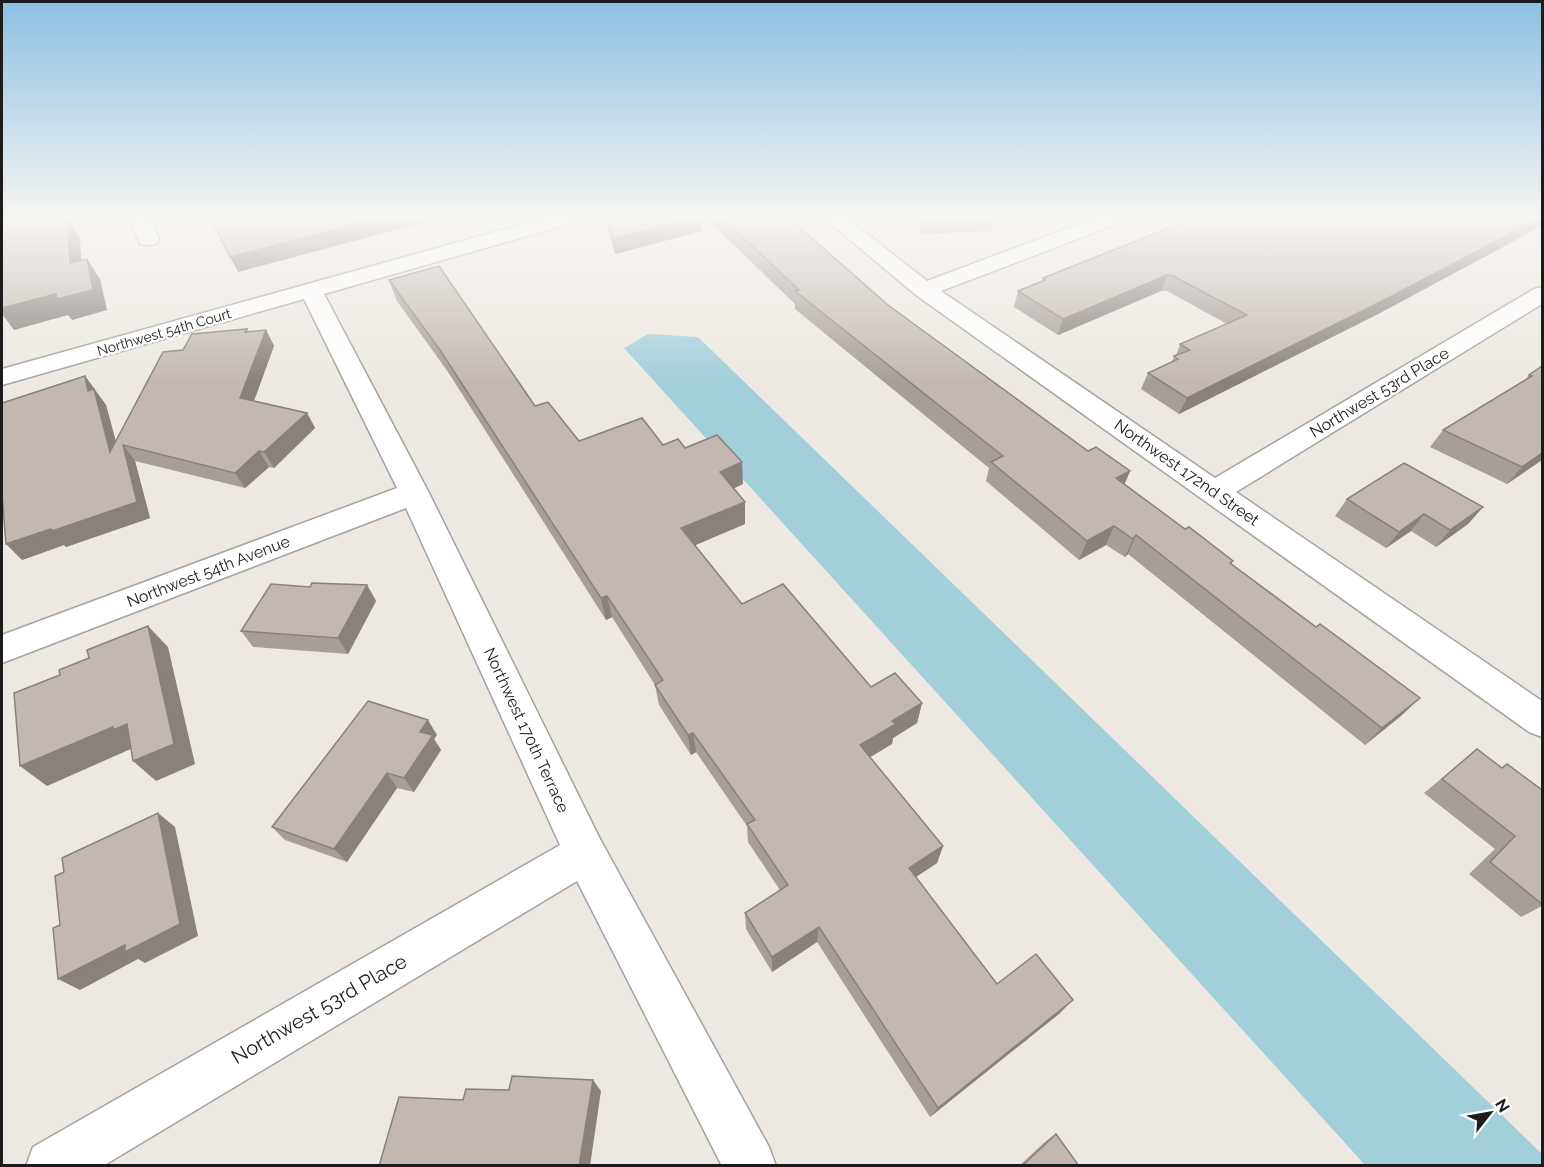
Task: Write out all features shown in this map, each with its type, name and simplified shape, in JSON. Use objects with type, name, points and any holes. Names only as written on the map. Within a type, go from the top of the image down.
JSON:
[{"type":"street","name":"Northwest 54th Court","points":[[2,377],[374,272]]},
{"type":"street","name":"Northwest 172nd Street","points":[[902,272],[1542,721]]},
{"type":"street","points":[[924,290],[971,272]]},
{"type":"street","name":"Northwest 170th Terrace","points":[[311,290],[414,493],[585,853],[750,1166]]},
{"type":"street","name":"Northwest 53rd Place","points":[[1215,491],[1542,294]]},
{"type":"street","name":"Northwest 54th Avenue","points":[[2,649],[414,493]]},
{"type":"street","name":"Northwest 53rd Place","points":[[52,1166],[585,853]]},
{"type":"water","points":[[648,334],[698,337],[1542,1154],[1542,1165],[1365,1165],[624,348]]},
{"type":"building","points":[[2,272],[90,272],[93,290],[57,299],[56,294],[2,308]]},
{"type":"building","points":[[416,272],[443,272],[535,406],[548,402],[579,441],[642,418],[663,445],[678,439],[685,448],[717,435],[742,462],[720,472],[745,502],[681,528],[742,604],[783,584],[871,687],[895,673],[922,703],[892,721],[896,724],[860,745],[943,846],[909,868],[997,984],[1036,954],[1073,1000],[938,1108],[819,927],[772,957],[745,913],[788,885],[747,824],[755,820],[693,733],[688,735],[655,685],[663,680],[607,596],[601,598],[440,350],[389,280]]},
{"type":"building","points":[[780,272],[851,272],[888,305],[1088,451],[1096,447],[1130,471],[1116,478],[1185,529],[1189,527],[1233,561],[1230,563],[1316,627],[1320,624],[1420,698],[1382,728],[1136,535],[1133,539],[1114,526],[1087,541],[991,462],[1003,456],[795,291],[799,290]]},
{"type":"building","points":[[1057,272],[1437,272],[1187,398],[1148,373],[1178,359],[1174,356],[1190,350],[1180,344],[1247,315],[1167,275],[1063,319],[1018,291],[1045,280],[1043,278]]},
{"type":"building","points":[[247,329],[245,332],[266,330],[240,398],[307,413],[264,452],[259,451],[235,473],[123,445],[137,502],[6,544],[2,494],[2,403],[85,376],[88,391],[94,389],[110,452],[163,352],[183,350],[192,334]]},
{"type":"building","points":[[1542,366],[1542,453],[1522,467],[1443,430],[1532,376],[1529,375]]},
{"type":"building","points":[[1404,463],[1483,507],[1450,530],[1424,514],[1399,532],[1347,499]]},
{"type":"building","points":[[312,583],[367,585],[338,638],[241,631],[271,584],[310,587]]},
{"type":"building","points":[[148,626],[174,744],[133,761],[127,724],[113,730],[113,727],[20,766],[14,693],[60,675],[59,670],[89,658],[87,650]]},
{"type":"building","points":[[368,701],[428,720],[420,732],[433,735],[404,778],[387,773],[334,849],[272,827]]},
{"type":"building","points":[[1477,749],[1502,768],[1507,764],[1542,790],[1542,904],[1490,862],[1515,836],[1442,779]]},
{"type":"building","points":[[158,813],[180,924],[125,952],[125,945],[58,979],[53,928],[60,925],[55,876],[64,872],[62,858]]},
{"type":"building","points":[[512,1076],[593,1080],[579,1166],[379,1166],[399,1097],[463,1100],[466,1089],[509,1090]]},
{"type":"building","points":[[1056,1134],[1079,1166],[1022,1166]]}]
